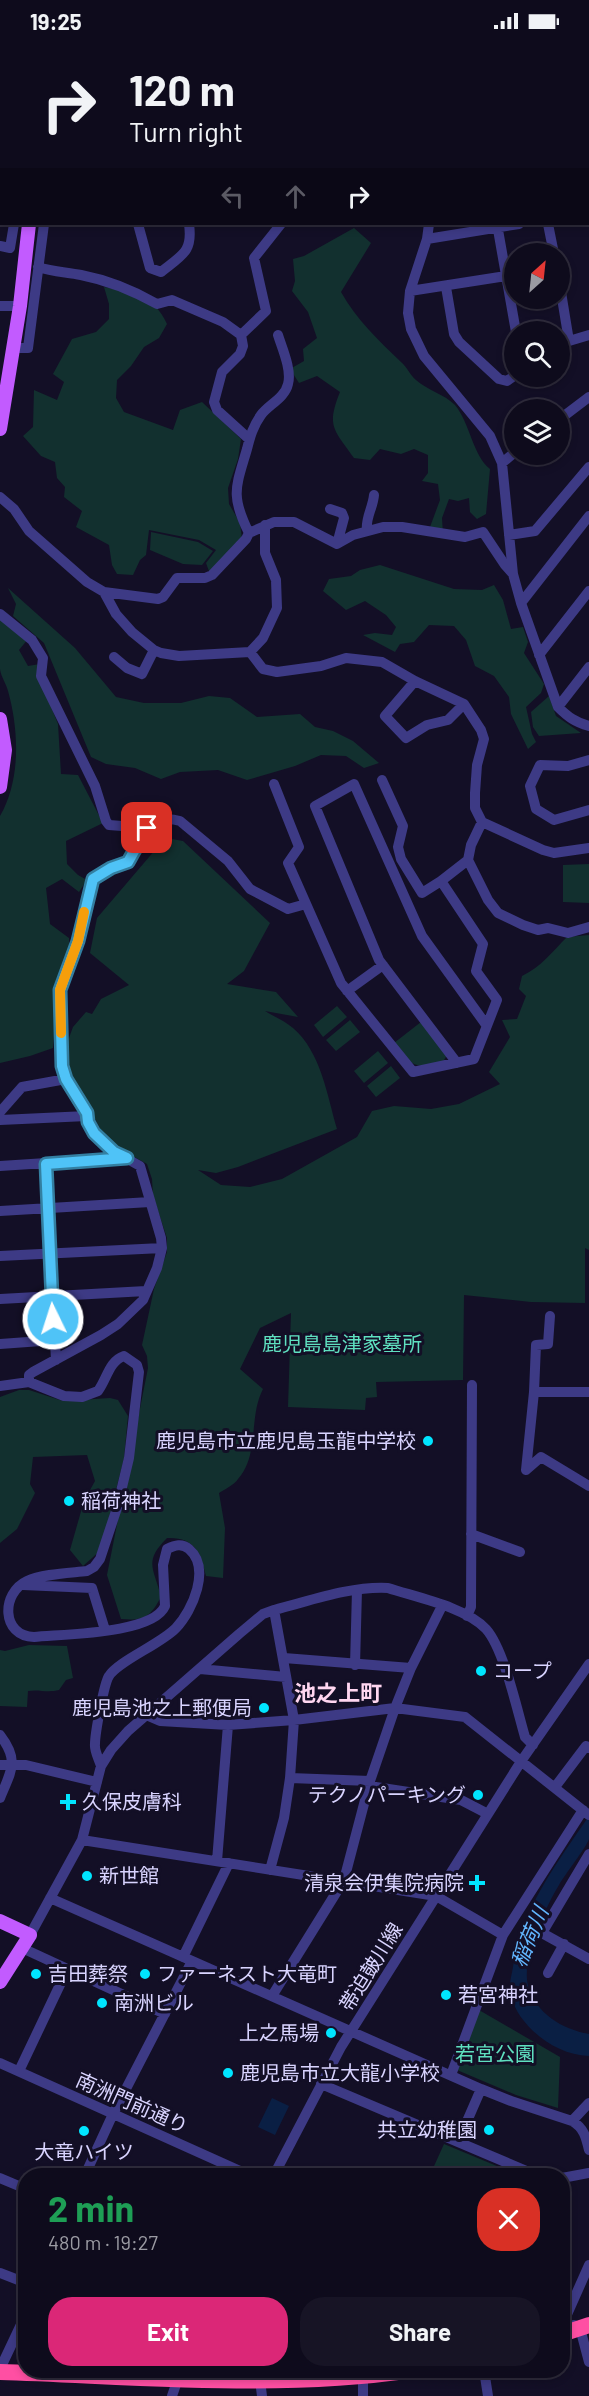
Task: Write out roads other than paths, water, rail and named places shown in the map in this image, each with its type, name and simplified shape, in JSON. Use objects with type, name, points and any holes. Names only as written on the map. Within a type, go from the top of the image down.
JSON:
[{"type":"highway","points":[[0,2370],[18,2370]]},
{"type":"highway","points":[[210,2378],[264,2385],[331,2378]]},
{"type":"main road","points":[[0,429],[6,365],[14,348],[20,306],[28,225]]},
{"type":"main road","points":[[0,719],[4,750],[0,787]]},
{"type":"main road","points":[[0,1921],[30,1935],[0,1982]]},
{"type":"street","points":[[0,246],[10,248],[15,225]]},
{"type":"street","points":[[14,348],[28,348],[44,225]]},
{"type":"street","points":[[138,225],[150,268],[162,272],[188,251],[191,238],[189,225]]},
{"type":"street","points":[[241,335],[266,310],[254,258],[280,225]]},
{"type":"street","points":[[429,225],[427,239],[410,291],[408,313],[417,344],[490,436],[502,463],[513,574],[521,603],[558,707],[576,722],[589,726]]},
{"type":"street","points":[[548,225],[552,243]]},
{"type":"street","points":[[427,239],[497,226],[504,265]]},
{"type":"street","points":[[38,267],[52,272],[82,275],[139,294],[157,304],[172,300],[223,322],[241,335],[243,346],[240,354],[222,372],[214,402],[218,410],[249,439]]},
{"type":"street","points":[[410,291],[504,276]]},
{"type":"street","points":[[446,286],[454,334],[459,342],[504,380]]},
{"type":"street","points":[[0,306],[20,306]]},
{"type":"street","points":[[249,532],[240,512],[235,491],[249,439],[260,417],[288,384],[288,370],[278,335]]},
{"type":"street","points":[[570,341],[589,335]]},
{"type":"street","points":[[570,411],[589,397]]},
{"type":"street","points":[[509,535],[535,531],[589,467]]},
{"type":"street","points":[[367,531],[365,521],[373,505],[374,495]]},
{"type":"street","points":[[0,497],[14,509],[29,531],[87,582],[104,592],[158,599],[163,597],[177,578],[205,578],[212,574],[246,539],[249,532],[265,525],[294,522],[337,544]]},
{"type":"street","points":[[330,509],[342,513],[344,518],[337,544]]},
{"type":"street","points":[[521,603],[589,516]]},
{"type":"street","points":[[104,592],[116,614],[132,632],[161,653],[179,656],[249,652],[263,638],[277,608],[276,580],[265,552],[265,525]]},
{"type":"street","points":[[337,544],[353,535],[383,527],[402,527],[465,537],[483,532],[505,566],[513,574]]},
{"type":"street","points":[[539,655],[589,591]]},
{"type":"street","points":[[0,614],[32,640],[43,658],[41,676],[95,786],[106,821],[109,825],[147,828]]},
{"type":"street","points":[[114,657],[127,668],[142,674],[154,650]]},
{"type":"street","points":[[249,652],[263,669],[270,671],[321,666],[346,658],[382,662],[464,704],[481,730],[484,739],[477,765],[475,793],[476,808],[482,822],[554,853],[589,848]]},
{"type":"street","points":[[558,707],[589,667]]},
{"type":"street","points":[[416,681],[385,716],[406,738],[428,725],[448,720],[464,704]]},
{"type":"street","points":[[589,760],[568,766],[540,765],[530,786],[536,809],[554,820],[589,810]]},
{"type":"street","points":[[382,780],[402,826],[398,847],[400,858],[422,893],[468,860]]},
{"type":"street","points":[[274,784],[300,847],[288,863],[346,991],[413,1072],[474,1059],[497,1000],[476,971],[483,944],[441,881]]},
{"type":"street","points":[[457,1063],[383,965],[315,806],[354,784],[422,936],[487,1026]]},
{"type":"street","points":[[29,1382],[33,1372],[118,1324],[138,1305],[158,1268],[162,1248],[140,1166],[114,1152],[90,1127],[82,1104],[66,1079],[62,1066],[60,990],[78,941],[93,879],[100,873],[128,862],[147,828],[159,820],[170,819],[180,821],[228,861],[250,888],[288,909],[306,904]]},
{"type":"street","points":[[482,822],[471,846],[468,860],[488,900],[498,913],[538,930],[548,928],[568,933],[589,927]]},
{"type":"street","points":[[346,991],[383,965]]},
{"type":"street","points":[[0,1112],[22,1087],[66,1079]]},
{"type":"street","points":[[0,1120],[87,1116]]},
{"type":"street","points":[[0,1166],[127,1158]]},
{"type":"street","points":[[46,1164],[56,1360]]},
{"type":"street","points":[[0,1211],[150,1202]]},
{"type":"street","points":[[0,1256],[162,1248]]},
{"type":"street","points":[[0,1299],[146,1291]]},
{"type":"street","points":[[550,1316],[548,1344],[536,1345],[526,1470],[541,1456],[589,1486]]},
{"type":"street","points":[[0,1344],[55,1341]]},
{"type":"street","points":[[0,1386],[29,1382],[64,1396],[82,1397],[98,1391],[113,1363],[119,1358],[124,1356],[134,1361],[138,1372],[129,1458],[117,1508],[100,1558],[94,1567],[87,1570],[36,1577],[19,1585],[10,1595],[4,1614],[16,1631],[27,1637],[124,1628],[152,1621],[163,1612],[166,1593],[164,1556],[168,1549],[174,1545],[185,1546],[191,1551],[198,1564],[199,1572],[194,1598],[185,1618],[168,1636],[115,1670],[107,1679],[94,1746],[101,1766]]},
{"type":"street","points":[[467,1616],[471,1606],[472,1385]]},
{"type":"street","points":[[534,1392],[589,1392]]},
{"type":"street","points":[[471,1534],[520,1552]]},
{"type":"street","points":[[19,1585],[92,1588],[105,1630]]},
{"type":"street","points":[[30,1935],[82,1840],[101,1766],[118,1741],[252,1623],[274,1610],[357,1590],[388,1588],[467,1616],[487,1630],[505,1671],[525,1737],[532,1745]]},
{"type":"street","points":[[355,1665],[357,1590]]},
{"type":"street","points":[[272,1996],[344,1880],[370,1784],[395,1708],[411,1668],[442,1606]]},
{"type":"street","points":[[270,1870],[284,1818],[290,1778],[294,1720],[274,1610]]},
{"type":"street","points":[[284,1658],[411,1668]]},
{"type":"street","name":"帯迫皷川線","points":[[278,2168],[351,2031],[522,1760],[589,1664]]},
{"type":"street","points":[[200,1669],[286,1677]]},
{"type":"street","points":[[146,1715],[160,1721],[228,1725],[395,1708],[465,1717],[586,1812],[503,1935],[451,2075]]},
{"type":"street","points":[[217,1861],[228,1725]]},
{"type":"street","points":[[0,1736],[11,1752],[14,1765],[0,1798]]},
{"type":"street","points":[[555,1787],[586,1746],[589,1748]]},
{"type":"street","points":[[0,1765],[26,1765],[97,1782]]},
{"type":"street","points":[[290,1778],[370,1784],[460,1800],[488,1814]]},
{"type":"street","points":[[82,1840],[436,1896],[503,1935]]},
{"type":"street","points":[[589,1854],[543,1932],[589,1959]]},
{"type":"street","points":[[88,2168],[113,2114],[165,2014],[229,1863]]},
{"type":"street","points":[[50,1898],[481,2089],[572,2121],[580,2126],[586,2136],[589,2150]]},
{"type":"street","points":[[548,1973],[564,1944]]},
{"type":"street","points":[[22,1948],[165,2014]]},
{"type":"street","points":[[19,2071],[67,1970]]},
{"type":"street","name":"南洲門前通り","points":[[0,2063],[233,2168]]},
{"type":"street","points":[[321,2084],[519,2168]]},
{"type":"street","points":[[458,2142],[481,2089]]},
{"type":"street","points":[[572,2121],[589,2103]]},
{"type":"street","points":[[570,2177],[589,2173]]},
{"type":"street","points":[[0,2178],[18,2186]]},
{"type":"street","points":[[570,2308],[589,2265]]},
{"type":"street","points":[[0,2273],[18,2280]]},
{"type":"street","points":[[584,2327],[589,2362]]},
{"type":"street","points":[[0,2370],[18,2331]]},
{"type":"street","points":[[172,2396],[178,2378]]},
{"type":"street","points":[[363,2396],[369,2378]]},
{"type":"street","points":[[485,2378],[488,2396]]},
{"type":"water","name":"稲荷川","points":[[589,1816],[589,1839],[548,1906],[531,1948],[527,1974],[532,1995],[544,2012],[560,2024],[589,2034],[589,2056],[551,2045],[538,2035],[518,2012],[510,1987],[517,1946],[532,1906],[553,1869]]},
{"type":"water","points":[[272,2098],[289,2106],[275,2135],[258,2127]]},
{"type":"place","name":"鹿児島市立鹿児島玉龍中学校","points":[[428,1441]]},
{"type":"place","name":"稲荷神社","points":[[69,1501]]},
{"type":"place","name":"コープ","points":[[481,1671]]},
{"type":"place","name":"鹿児島池之上郵便局","points":[[264,1708]]},
{"type":"place","name":"テクノパーキング","points":[[478,1795]]},
{"type":"place","name":"久保皮膚科","points":[[68,1802]]},
{"type":"place","name":"新世館","points":[[87,1876]]},
{"type":"place","name":"清泉会伊集院病院","points":[[477,1883]]},
{"type":"place","name":"吉田葬祭","points":[[36,1974]]},
{"type":"place","name":"ファーネスト大竜町","points":[[145,1974]]},
{"type":"place","name":"若宮神社","points":[[446,1995]]},
{"type":"place","name":"南洲ビル","points":[[102,2003]]},
{"type":"place","name":"上之馬場","points":[[331,2033]]},
{"type":"place","name":"鹿児島市立大龍小学校","points":[[228,2073]]},
{"type":"place","name":"共立幼稚園","points":[[489,2130]]},
{"type":"place","name":"大竜ハイツ","points":[[84,2131]]},
{"type":"district","name":"池之上町","points":[[338,1693]]},
{"type":"park label","name":"鹿児島島津家墓所","points":[[342,1344]]},
{"type":"park label","name":"若宮公園","points":[[495,2054]]}]
